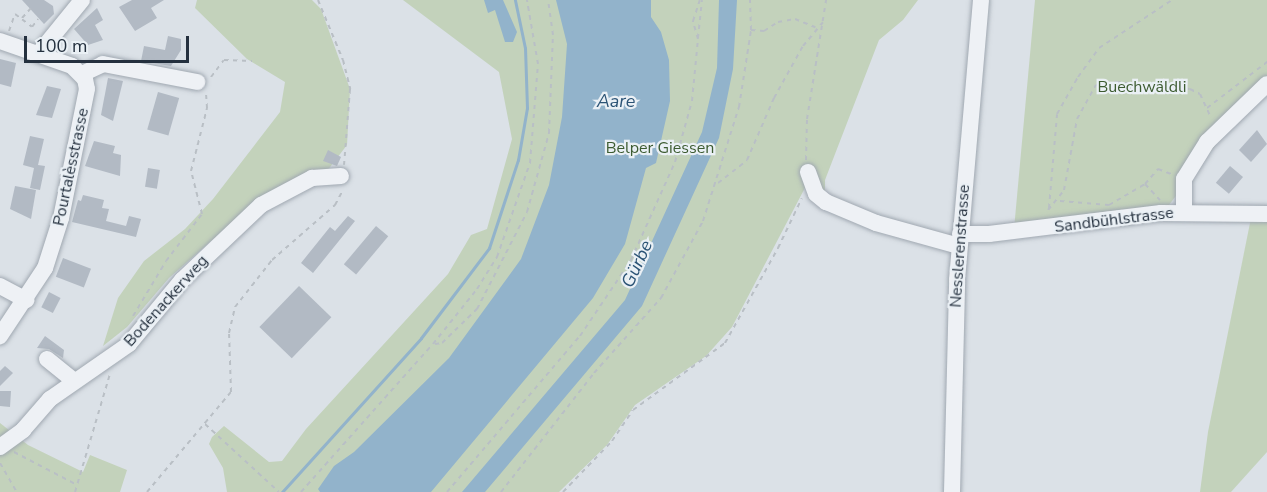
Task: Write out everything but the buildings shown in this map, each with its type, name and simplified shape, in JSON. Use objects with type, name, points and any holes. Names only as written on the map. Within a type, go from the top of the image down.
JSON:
[{"type":"street","points":[[39,53],[82,0]]},
{"type":"street","name":"Nesslerenstrasse","points":[[952,492],[960,240],[981,0]]},
{"type":"street","points":[[2,41],[72,66],[82,74],[103,64],[200,84]]},
{"type":"street","name":"Pourtalèsstrasse","points":[[0,336],[26,300],[45,268],[61,218],[87,95],[82,74]]},
{"type":"street","points":[[1178,213],[1184,178],[1214,133],[1267,84]]},
{"type":"street","points":[[808,172],[813,189],[822,200],[848,212],[960,240]]},
{"type":"street","name":"Bodenackerweg","points":[[1,452],[50,399],[115,355],[144,329],[182,280],[261,205],[312,178],[341,176]]},
{"type":"street","name":"Sandbühlstrasse","points":[[960,240],[1178,213],[1267,214]]},
{"type":"street","points":[[0,286],[26,300]]},
{"type":"street","points":[[47,359],[74,381]]},
{"type":"path","points":[[147,492],[231,392],[229,333],[235,307],[272,260],[335,205],[344,186],[341,176],[350,89],[318,0]]},
{"type":"path","points":[[301,492],[433,344],[477,289],[497,257],[530,163],[538,64],[527,0]]},
{"type":"path","points":[[433,344],[442,343],[477,309],[527,212],[549,133],[553,35],[548,0]]},
{"type":"path","points":[[698,39],[693,21],[701,0]]},
{"type":"path","points":[[447,492],[580,336],[631,260],[675,162],[696,82],[701,0]]},
{"type":"path","points":[[501,492],[594,373],[661,298],[703,221],[718,183],[739,107],[751,30],[750,0]]},
{"type":"path","points":[[808,172],[807,119],[826,0]]},
{"type":"path","points":[[1039,229],[1048,210],[1057,114],[1078,77],[1099,48],[1172,0]]},
{"type":"path","points":[[22,18],[31,8]]},
{"type":"path","points":[[2,41],[15,14],[32,27],[39,20]]},
{"type":"path","points":[[751,30],[764,31],[778,21],[795,19],[815,27]]},
{"type":"path","points":[[718,183],[747,160],[774,98],[815,27],[823,22]]},
{"type":"path","points":[[132,317],[166,261],[202,214],[191,171],[207,108],[200,84],[225,60],[252,61]]},
{"type":"path","points":[[1207,108],[1267,62]]},
{"type":"path","points":[[1048,210],[1058,201],[1070,174],[1077,119],[1089,92],[1096,85],[1116,82],[1190,89],[1200,94],[1207,108],[1214,133]]},
{"type":"path","points":[[1058,201],[1109,205],[1145,184],[1158,169],[1167,170],[1183,187]]},
{"type":"path","points":[[1145,184],[1178,213]]},
{"type":"path","points":[[563,492],[608,446],[633,410],[725,343],[778,248],[802,196],[813,189]]},
{"type":"path","points":[[75,492],[89,455],[115,355]]},
{"type":"path","points":[[205,424],[279,492]]},
{"type":"path","points":[[1,452],[77,485]]},
{"type":"path","points":[[1,452],[17,492]]},
{"type":"path","points":[[304,488],[309,492]]},
{"type":"green space","points":[[197,0],[312,0],[321,9],[350,89],[347,145],[324,175],[278,196],[211,241],[169,278],[127,327],[103,346],[118,298],[144,261],[185,229],[213,199],[280,112],[285,82],[247,59],[195,8]]},
{"type":"green space","name":"Belper Giessen","points":[[403,0],[918,0],[903,20],[879,40],[825,180],[825,192],[807,184],[732,327],[706,356],[635,405],[607,445],[559,492],[227,492],[223,468],[209,444],[212,437],[224,426],[269,462],[282,461],[306,429],[448,274],[471,235],[487,229],[512,139],[499,72]]},
{"type":"green space","name":"Buechwäldli","points":[[1035,0],[1267,0],[1267,79],[1165,210],[1014,229]]},
{"type":"green space","points":[[1251,218],[1267,219],[1267,452],[1231,492],[1200,492],[1208,432]]},
{"type":"green space","points":[[0,423],[28,445],[83,472],[90,455],[127,470],[120,492],[0,492]]},
{"type":"water","points":[[484,0],[503,0],[517,32],[513,42],[505,42],[495,10],[488,13]]},
{"type":"water","name":"Aare","points":[[556,0],[651,0],[651,17],[661,32],[669,60],[670,101],[656,163],[646,168],[625,244],[593,298],[431,492],[320,492],[318,489],[334,466],[354,452],[449,358],[521,259],[549,185],[562,117],[567,44]]},
{"type":"water","points":[[719,0],[737,0],[733,69],[719,138],[642,306],[485,492],[462,492],[625,300],[702,132],[717,68]]},
{"type":"waterway","points":[[282,492],[421,338],[489,248],[518,160],[527,108],[525,48],[515,0]]},
{"type":"water label","name":"Gürbe","points":[[637,264]]}]
